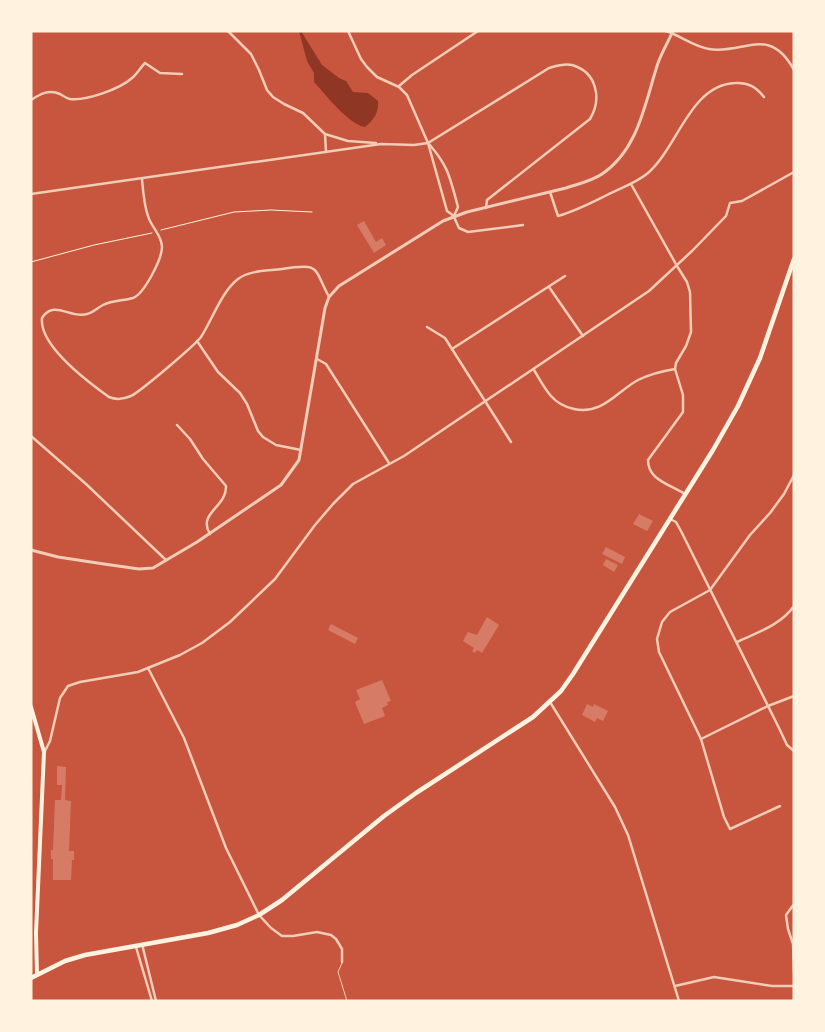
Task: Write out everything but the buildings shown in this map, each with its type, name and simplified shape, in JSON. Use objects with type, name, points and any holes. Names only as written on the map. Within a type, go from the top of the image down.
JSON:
[{"type":"main road","points":[[31,978],[74,958],[135,945],[215,932],[259,915],[282,900],[384,816],[533,717],[550,702],[573,674],[722,436],[760,358],[794,259]]},
{"type":"main road","points":[[31,707],[44,752],[36,933],[37,975]]},
{"type":"street","points":[[228,31],[248,51],[259,70],[267,90],[284,104],[307,116],[325,134],[348,141],[381,144],[428,143],[548,68],[558,65],[572,65],[588,75],[593,83],[597,99],[595,111],[590,119],[487,200],[486,208]]},
{"type":"street","points":[[348,31],[361,59],[367,67],[377,76],[399,87],[407,95],[428,143],[447,211],[454,216],[459,228],[468,232],[523,225]]},
{"type":"street","points":[[399,87],[412,75],[478,31]]},
{"type":"street","points":[[666,31],[673,32],[688,43],[710,49],[720,50],[753,44],[774,47],[787,57],[794,70]]},
{"type":"street","points":[[31,550],[58,557],[139,569],[153,568],[210,534],[281,485],[299,460],[302,450],[326,308],[329,297],[338,286],[434,226],[454,216],[583,183],[597,177],[608,169],[632,142],[659,60],[673,32]]},
{"type":"street","points":[[31,100],[46,92],[54,92],[70,99],[78,99],[106,92],[122,86],[132,79],[145,63],[160,73],[182,74]]},
{"type":"street","points":[[550,192],[558,216],[571,212],[631,184],[647,174],[655,166],[692,110],[708,92],[730,83],[746,83],[755,88],[764,97]]},
{"type":"street","points":[[325,134],[326,152]]},
{"type":"street","points":[[428,143],[442,159],[448,170],[458,208],[454,216]]},
{"type":"street","points":[[31,194],[381,144]]},
{"type":"street","points":[[44,752],[50,740],[60,698],[68,686],[80,682],[127,675],[148,668],[189,651],[230,622],[275,580],[316,525],[344,492],[358,480],[404,456],[649,291],[726,216],[730,203],[742,201],[794,172]]},
{"type":"street","points":[[142,179],[147,216],[162,242],[162,254],[141,293],[133,298],[115,300],[104,304],[86,315],[52,309],[42,318],[42,327],[47,340],[56,352],[109,397],[117,399],[136,393],[196,341],[228,291],[236,281],[247,275],[302,266],[312,267],[319,274],[329,297]]},
{"type":"street","points":[[631,184],[689,287],[692,311],[691,332],[675,369],[683,395],[683,412],[649,457],[648,468],[653,475],[686,494]]},
{"type":"street","points":[[452,349],[565,276]]},
{"type":"street","points":[[549,287],[583,336]]},
{"type":"street","points":[[427,327],[445,338],[511,442]]},
{"type":"street","points":[[196,341],[218,372],[243,399],[263,437],[276,445],[302,450]]},
{"type":"street","points":[[317,359],[326,364],[389,464]]},
{"type":"street","points":[[534,370],[551,396],[560,404],[586,410],[608,403],[638,380],[651,374],[675,369]]},
{"type":"street","points":[[177,425],[226,486],[224,498],[210,513],[206,521],[206,528],[210,534]]},
{"type":"street","points":[[31,436],[86,484],[167,561]]},
{"type":"street","points":[[780,806],[730,829],[724,817],[701,739],[659,652],[657,638],[660,625],[667,615],[710,590],[750,535],[770,514],[794,475]]},
{"type":"street","points":[[670,519],[676,522],[682,533],[787,745],[794,751]]},
{"type":"street","points":[[737,642],[778,622],[794,606]]},
{"type":"street","points":[[148,668],[184,738],[226,848],[259,915],[271,928],[282,936],[317,932],[331,935],[342,949],[342,962]]},
{"type":"street","points":[[701,739],[768,706],[794,696]]},
{"type":"street","points":[[550,702],[615,808],[628,835],[679,1001]]},
{"type":"street","points":[[794,904],[786,915],[793,945],[794,972]]},
{"type":"street","points":[[142,944],[156,1001]]},
{"type":"street","points":[[135,945],[152,1001]]},
{"type":"street","points":[[675,986],[714,977],[772,986],[794,986]]},
{"type":"lane","points":[[342,962],[338,972],[347,1001]]},
{"type":"path","points":[[31,262],[234,212],[271,210],[312,212]]},
{"type":"shaded area","points":[[299,31],[301,31],[322,65],[346,81],[353,92],[368,93],[378,101],[378,109],[375,115],[365,127],[358,125],[345,115],[314,82],[314,73],[307,61]]}]
